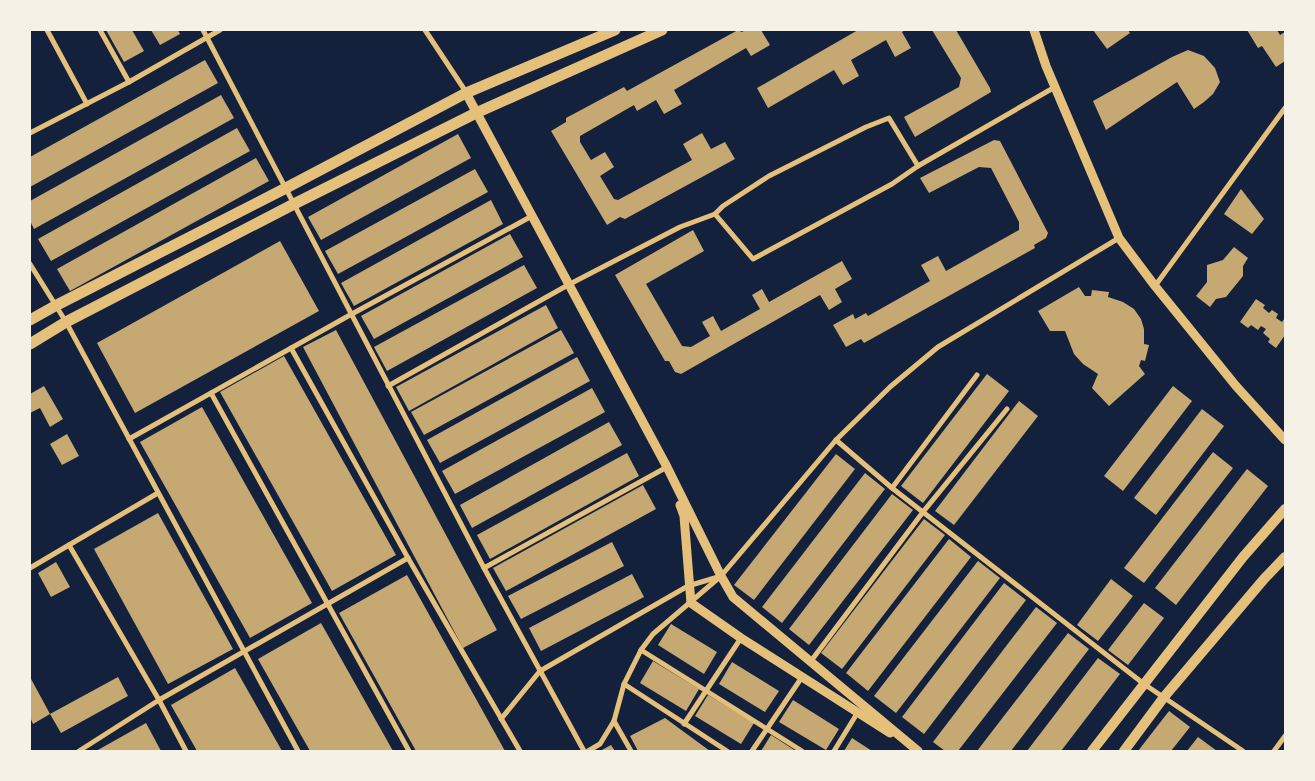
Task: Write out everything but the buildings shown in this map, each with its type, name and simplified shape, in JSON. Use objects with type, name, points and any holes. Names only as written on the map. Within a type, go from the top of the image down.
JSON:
[{"type":"main road","points":[[30,344],[66,322],[294,204],[476,114],[662,30]]},
{"type":"main road","points":[[30,320],[286,188],[466,92],[610,31]]},
{"type":"main road","points":[[1092,751],[1243,557],[1285,509]]},
{"type":"main road","points":[[1124,751],[1164,697],[1264,579],[1285,557]]},
{"type":"street","points":[[47,30],[87,104]]},
{"type":"street","points":[[100,30],[129,82]]},
{"type":"street","points":[[203,30],[350,315],[484,568],[584,751]]},
{"type":"street","points":[[30,133],[129,82],[220,30]]},
{"type":"street","points":[[425,30],[466,92],[476,114],[667,467],[733,597],[918,751]]},
{"type":"street","points":[[1034,30],[1055,87],[1119,238],[1155,286],[1236,386],[1285,440]]},
{"type":"street","points":[[715,214],[753,258],[892,184],[918,166],[1055,87]]},
{"type":"street","points":[[1155,286],[1285,108]]},
{"type":"street","points":[[388,386],[568,285],[680,227],[715,214],[723,206],[769,176],[866,127],[889,118],[918,166]]},
{"type":"street","points":[[130,439],[350,315],[532,216]]},
{"type":"street","points":[[588,751],[600,744],[614,721],[624,684],[641,650],[653,634],[721,576],[836,440],[890,387],[938,347],[1119,238]]},
{"type":"street","points":[[30,264],[66,322],[298,751]]},
{"type":"street","points":[[291,348],[408,558],[520,751]]},
{"type":"street","points":[[892,488],[977,375]]},
{"type":"street","points":[[211,393],[409,751]]},
{"type":"street","points":[[811,660],[923,512],[1007,409]]},
{"type":"street","points":[[836,440],[892,488],[1144,684],[1243,751]]},
{"type":"street","points":[[484,568],[667,467]]},
{"type":"street","points":[[667,467],[684,516],[688,586],[691,603],[741,638],[918,751]]},
{"type":"street","points":[[30,568],[158,494]]},
{"type":"street","points":[[69,545],[159,700],[186,751]]},
{"type":"street","points":[[79,751],[159,700],[408,558]]},
{"type":"street","points":[[501,719],[540,671],[688,586],[721,576]]},
{"type":"street","points":[[684,724],[741,638]]},
{"type":"street","points":[[641,650],[802,751]]},
{"type":"street","points":[[752,751],[802,677]]},
{"type":"street","points":[[624,684],[727,751]]},
{"type":"street","points":[[834,751],[858,712]]},
{"type":"street","points":[[614,721],[631,751]]},
{"type":"street","points":[[1274,751],[1285,736]]}]
